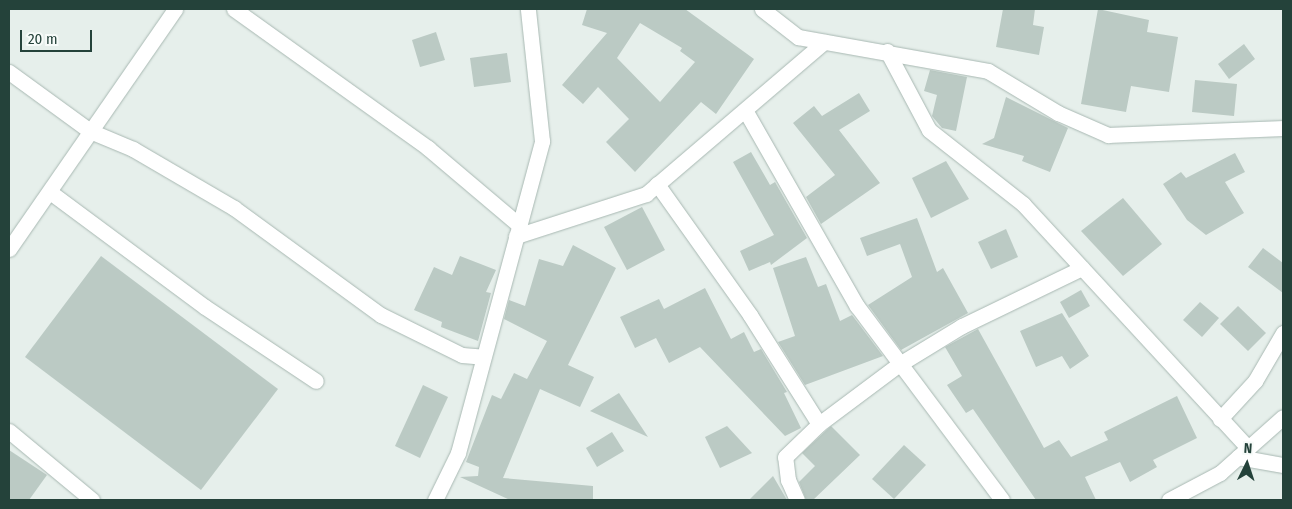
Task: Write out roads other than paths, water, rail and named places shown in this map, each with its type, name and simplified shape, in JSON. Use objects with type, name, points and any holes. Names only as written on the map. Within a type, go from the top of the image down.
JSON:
[{"type":"street","points":[[9,249],[175,9]]},
{"type":"street","points":[[234,9],[428,148],[518,230]]},
{"type":"street","points":[[435,500],[458,453],[542,141],[528,9]]},
{"type":"street","points":[[762,9],[798,37],[887,51],[988,71],[1058,113],[1108,135],[1283,128]]},
{"type":"street","points":[[518,230],[646,194],[824,42]]},
{"type":"street","points":[[887,51],[929,130],[1023,204],[1220,419],[1243,452],[1283,465]]},
{"type":"street","points":[[9,72],[90,131],[133,149],[234,208],[381,315],[462,355],[483,357]]},
{"type":"street","points":[[745,110],[858,306],[898,365],[1002,500]]},
{"type":"street","points":[[657,184],[745,307],[819,424]]},
{"type":"street","points":[[50,192],[205,307],[316,381]]},
{"type":"street","points":[[798,500],[788,480],[785,457],[819,424],[898,365],[962,326],[1082,268]]},
{"type":"street","points":[[1220,419],[1255,381],[1283,333]]},
{"type":"street","points":[[1170,500],[1220,473],[1283,417]]},
{"type":"street","points":[[9,431],[92,500]]}]
